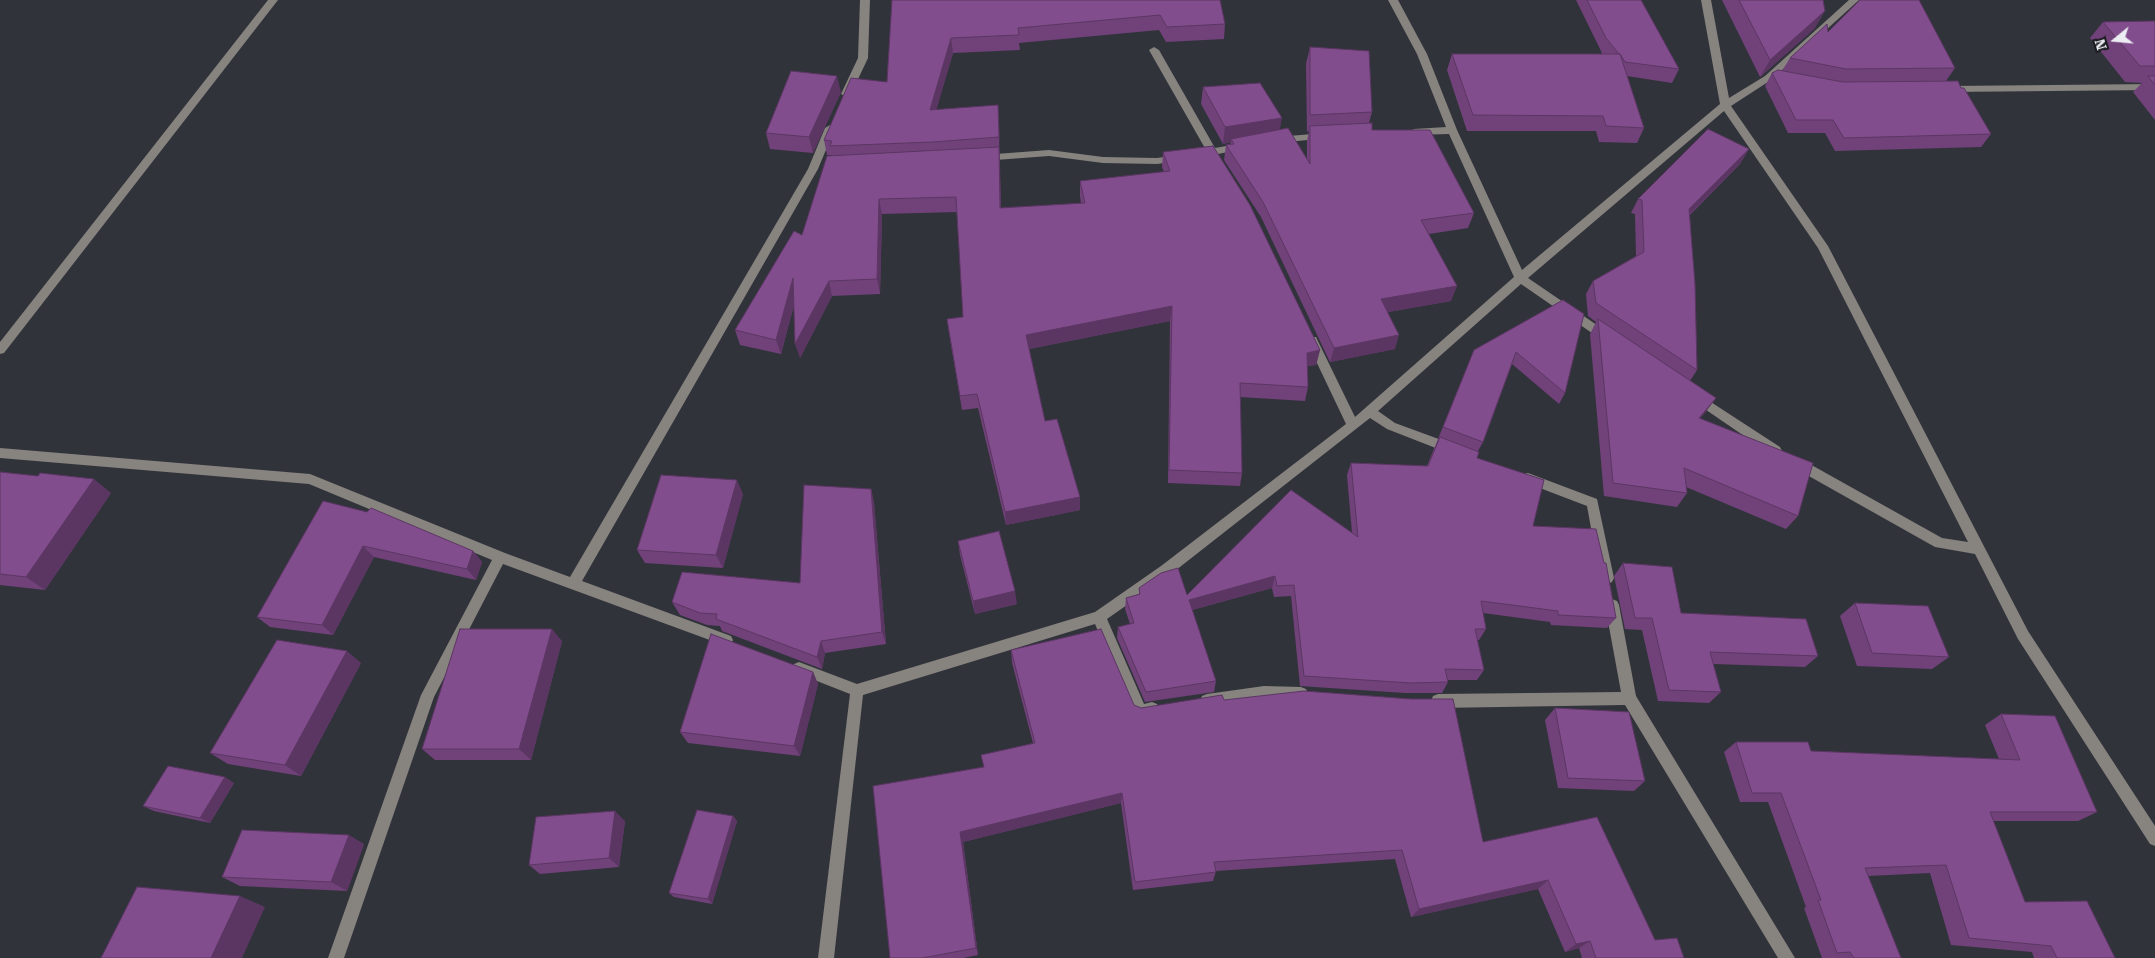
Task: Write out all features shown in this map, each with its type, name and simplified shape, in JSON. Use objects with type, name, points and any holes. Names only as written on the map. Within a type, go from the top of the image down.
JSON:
[{"type":"street","points":[[0,350],[273,0]]},
{"type":"street","points":[[574,583],[817,167],[838,112],[863,58],[865,0]]},
{"type":"street","points":[[1393,0],[1422,54],[1452,130],[1520,278],[1616,344]]},
{"type":"street","points":[[1706,0],[1724,105],[1823,246],[2023,635],[2155,839]]},
{"type":"street","points":[[784,662],[857,690],[1099,617],[1166,570],[1353,426],[1520,278],[1724,105],[1772,79],[1854,0]]},
{"type":"street","points":[[1154,50],[1222,168]]},
{"type":"street","points":[[1943,89],[2155,87]]},
{"type":"street","points":[[1402,132],[1452,130]]},
{"type":"street","points":[[973,159],[1049,153],[1103,160],[1157,161],[1293,137],[1333,136]]},
{"type":"street","points":[[1308,330],[1353,426]]},
{"type":"street","points":[[1689,393],[1770,448],[1940,543],[1979,549]]},
{"type":"street","points":[[1369,411],[1391,426],[1464,454]]},
{"type":"street","points":[[0,453],[310,479],[500,557],[739,645]]},
{"type":"street","points":[[1519,475],[1593,503],[1629,698],[1787,958]]},
{"type":"street","points":[[336,958],[428,695],[500,557]]},
{"type":"street","points":[[1099,617],[1140,711],[1169,707]]},
{"type":"street","points":[[826,958],[857,690]]},
{"type":"street","points":[[1197,702],[1264,692],[1311,695]]},
{"type":"street","points":[[1425,701],[1629,698]]},
{"type":"building","points":[[892,0],[1220,0],[1225,24],[1167,27],[1160,15],[1018,28],[1019,35],[951,38],[930,110],[998,105],[999,137],[830,146],[832,141],[824,140],[851,78],[887,82]]},
{"type":"building","points":[[1587,0],[1641,0],[1679,69],[1625,62],[1606,38]]},
{"type":"building","points":[[1739,0],[1823,0],[1825,11],[1770,60]]},
{"type":"building","points":[[1860,0],[1919,0],[1955,68],[1846,69],[1790,58],[1827,24],[1828,32]]},
{"type":"building","points":[[2155,21],[2155,66],[2140,66],[2103,22]]},
{"type":"building","points":[[1310,47],[1369,51],[1372,112],[1310,115]]},
{"type":"building","points":[[1452,54],[1620,54],[1644,128],[1606,126],[1603,116],[1473,115]]},
{"type":"building","points":[[1778,70],[1843,82],[1958,81],[1991,134],[1844,138],[1833,120],[1796,120],[1772,73]]},
{"type":"building","points":[[791,71],[837,76],[809,137],[766,133]]},
{"type":"building","points":[[2148,76],[2155,76],[2155,85]]},
{"type":"building","points":[[1260,83],[1282,118],[1225,127],[1203,87]]},
{"type":"building","points":[[1372,123],[1372,130],[1430,130],[1474,213],[1421,220],[1457,286],[1381,299],[1399,335],[1334,348],[1263,202],[1226,145],[1234,144],[1231,139],[1288,128],[1310,164],[1310,126]]},
{"type":"building","points":[[1708,129],[1749,149],[1689,209],[1695,284],[1697,370],[1596,303],[1593,281],[1644,252],[1642,200],[1638,199]]},
{"type":"building","points":[[1213,146],[1250,205],[1320,350],[1307,353],[1308,387],[1240,383],[1242,473],[1169,470],[1172,306],[1026,335],[1045,421],[1057,419],[1080,497],[1005,512],[977,394],[960,396],[947,319],[963,317],[956,197],[879,199],[877,279],[829,281],[795,344],[793,278],[776,340],[735,330],[794,231],[802,235],[827,156],[999,147],[1000,208],[1085,203],[1080,181],[1170,171],[1163,152]]},
{"type":"building","points":[[1563,300],[1584,314],[1565,393],[1516,352],[1483,442],[1443,427],[1474,350]]},
{"type":"building","points":[[1598,319],[1716,398],[1699,418],[1813,463],[1798,516],[1684,468],[1687,493],[1613,483]]},
{"type":"building","points":[[1440,437],[1479,452],[1477,458],[1544,480],[1533,526],[1596,529],[1604,563],[1606,563],[1616,618],[1558,615],[1558,611],[1481,601],[1486,629],[1475,629],[1484,670],[1445,669],[1448,682],[1411,683],[1304,676],[1294,585],[1277,586],[1275,576],[1189,600],[1216,681],[1146,692],[1118,627],[1134,623],[1126,598],[1140,594],[1139,588],[1161,573],[1178,568],[1187,595],[1291,490],[1358,537],[1351,463],[1428,466]]},
{"type":"building","points":[[0,472],[38,476],[40,473],[94,479],[26,577],[0,574]]},
{"type":"building","points":[[661,475],[737,480],[716,555],[637,550]]},
{"type":"building","points":[[804,485],[871,489],[882,632],[821,641],[817,657],[716,619],[717,614],[700,613],[672,602],[682,572],[800,583]]},
{"type":"building","points":[[323,501],[367,512],[371,508],[473,551],[467,569],[363,546],[322,625],[257,617]]},
{"type":"building","points":[[999,531],[1015,591],[973,601],[958,541]]},
{"type":"building","points":[[1623,563],[1672,567],[1681,613],[1806,619],[1818,656],[1710,652],[1721,692],[1669,690],[1652,618],[1635,618]]},
{"type":"building","points":[[1855,603],[1928,606],[1949,657],[1872,653]]},
{"type":"building","points":[[460,629],[552,629],[519,749],[422,749]]},
{"type":"building","points":[[1101,629],[1134,705],[1141,708],[1222,695],[1224,700],[1304,691],[1411,699],[1453,699],[1483,842],[1597,817],[1655,940],[1677,938],[1684,958],[1596,958],[1590,941],[1576,944],[1548,880],[1419,909],[1402,850],[1214,862],[1216,872],[1135,882],[1122,793],[960,832],[976,948],[922,958],[890,958],[873,786],[984,767],[981,755],[1035,743],[1011,650]]},
{"type":"building","points":[[711,634],[813,672],[794,746],[680,732]]},
{"type":"building","points":[[277,640],[347,651],[285,765],[210,753]]},
{"type":"building","points":[[1555,708],[1629,712],[1645,781],[1568,778]]},
{"type":"building","points":[[2001,714],[2055,716],[2097,812],[1990,812],[2025,902],[2087,901],[2115,958],[2057,958],[2051,946],[1969,938],[1946,865],[1865,868],[1901,958],[1854,958],[1850,952],[1837,953],[1818,900],[1821,900],[1781,793],[1752,793],[1736,742],[1808,742],[1811,751],[2020,760]]},
{"type":"building","points":[[168,766],[225,777],[200,818],[143,806]]},
{"type":"building","points":[[697,810],[733,816],[708,899],[669,893]]},
{"type":"building","points":[[615,811],[609,858],[529,865],[536,817]]},
{"type":"building","points":[[242,830],[349,835],[331,882],[222,877]]},
{"type":"building","points":[[137,887],[240,896],[211,958],[101,958]]}]
